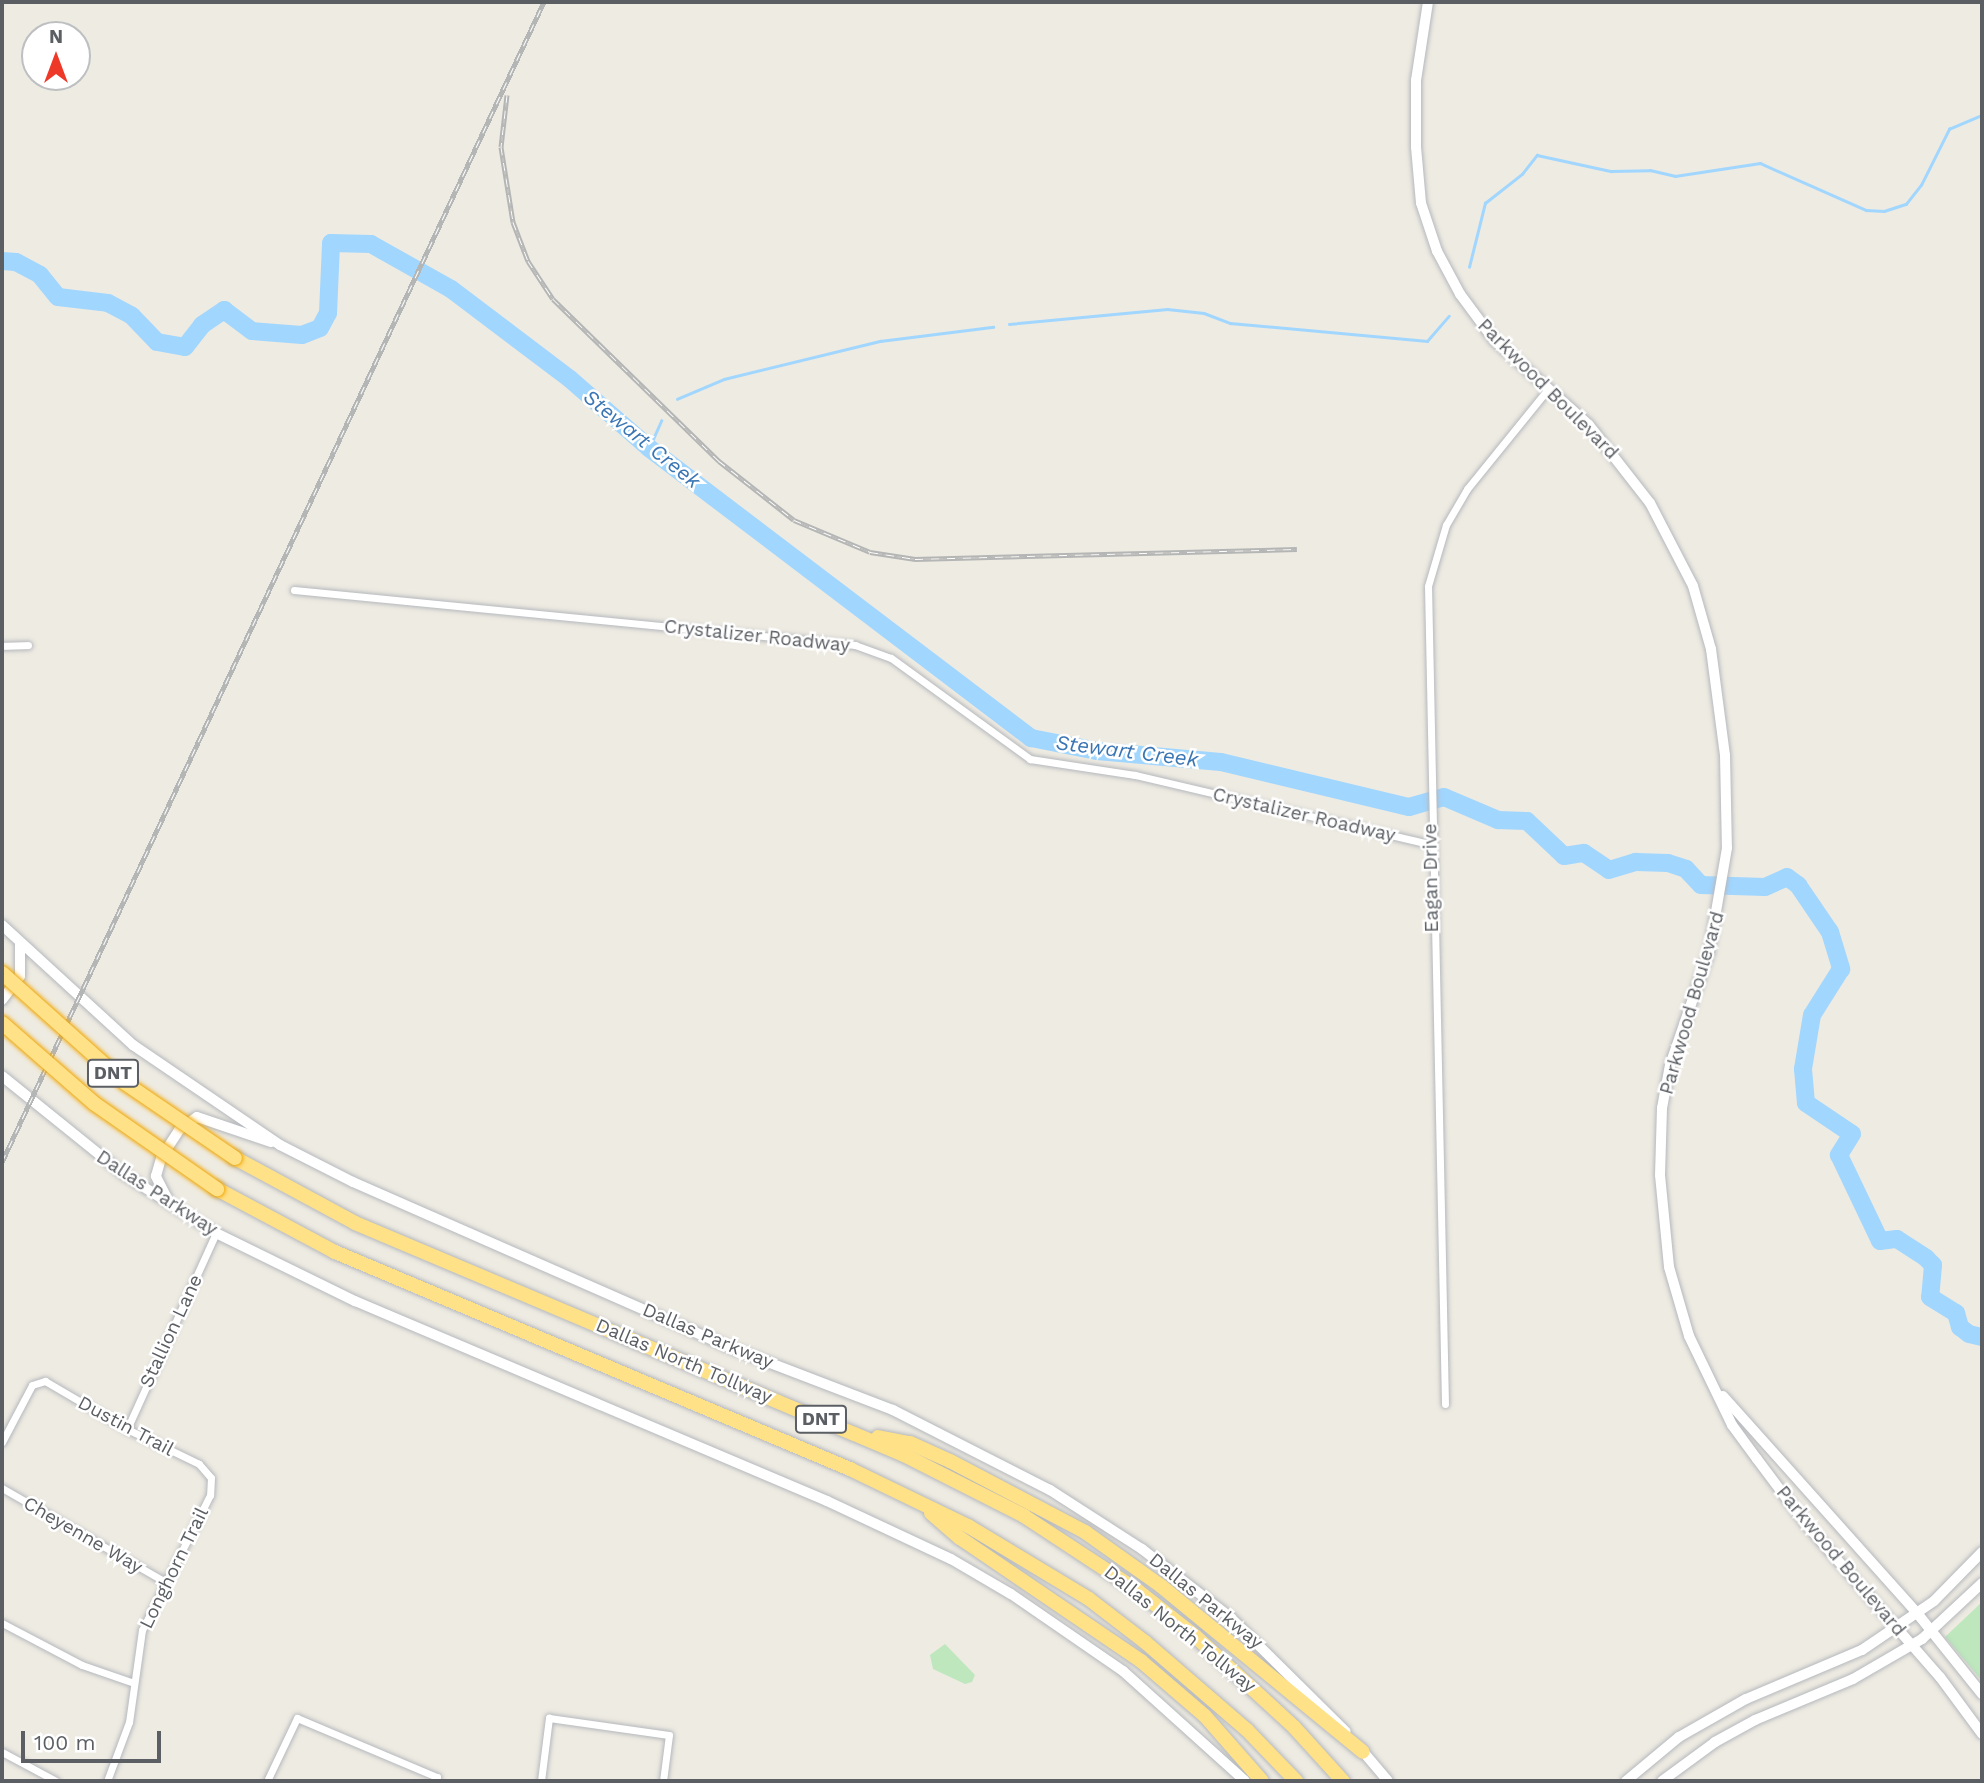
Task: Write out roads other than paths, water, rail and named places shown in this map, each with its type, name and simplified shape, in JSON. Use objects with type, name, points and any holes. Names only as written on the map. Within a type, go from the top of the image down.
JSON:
[{"type":"highway","name":"Dallas North Tollway","points":[[2,973],[125,1083],[235,1158],[355,1223],[850,1431],[1024,1516],[1138,1591],[1246,1680],[1343,1781]]},
{"type":"highway","name":"Dallas North Tollway","points":[[2,1023],[95,1104],[217,1189],[335,1252],[914,1498],[1089,1599],[1196,1683],[1296,1781]]},
{"type":"highway","points":[[850,1431],[910,1443],[1084,1532],[1161,1586],[1363,1752]]},
{"type":"highway","points":[[914,1498],[960,1538],[1141,1661],[1205,1716],[1262,1781]]},
{"type":"main road","name":"Parkwood Boulevard","points":[[1428,2],[1416,105],[1418,181],[1427,225],[1449,275],[1475,316],[1548,389],[1589,425],[1629,471],[1665,528],[1693,586],[1717,683],[1728,810],[1720,908],[1670,1065],[1662,1108],[1660,1175],[1668,1267],[1689,1336],[1732,1425],[1757,1460],[1982,1734]]},
{"type":"main road","name":"Dallas Parkway","points":[[2,925],[133,1045],[280,1144],[353,1182],[726,1346],[893,1410],[1050,1490],[1142,1549],[1231,1618],[1321,1703],[1388,1781]]},
{"type":"main road","points":[[2,1000],[20,975],[20,944]]},
{"type":"main road","name":"Dallas Parkway","points":[[2,1076],[68,1132],[216,1233],[355,1301],[852,1511],[951,1559],[1023,1601],[1123,1671],[1245,1781]]},
{"type":"main road","points":[[172,1205],[156,1176],[179,1130],[197,1117],[241,1136],[280,1144]]},
{"type":"main road","name":"Parkwood Boulevard","points":[[1710,1380],[1767,1450],[1917,1613],[1982,1694]]},
{"type":"main road","points":[[1626,1781],[1658,1754],[1746,1699],[1843,1660],[1896,1627],[1917,1613],[1982,1552]]},
{"type":"main road","points":[[1662,1781],[1755,1720],[1853,1679],[1911,1645],[1931,1632],[1982,1583]]},
{"type":"main road","points":[[1658,1754],[1672,1772]]},
{"type":"street","name":"Eagan Drive","points":[[1445,1404],[1430,844],[1427,600],[1432,571],[1446,525],[1478,472],[1548,389]]},
{"type":"street","name":"Crystalizer Roadway","points":[[294,590],[855,645],[891,658],[1030,760],[1135,775],[1430,844]]},
{"type":"street","points":[[2,646],[28,645]]},
{"type":"street","name":"Stallion Lane","points":[[127,1429],[216,1233]]},
{"type":"street","name":"Dustin Trail","points":[[2,1442],[37,1381],[45,1381],[127,1429],[199,1464],[211,1478]]},
{"type":"street","name":"Longhorn Trail","points":[[107,1781],[129,1722],[142,1630],[164,1581],[210,1495],[211,1478]]},
{"type":"street","name":"Cheyenne Way","points":[[2,1488],[164,1581]]},
{"type":"street","points":[[2,1623],[82,1665],[134,1683]]},
{"type":"street","points":[[267,1781],[297,1718],[437,1779]]},
{"type":"street","points":[[541,1781],[550,1718],[669,1735],[663,1781]]},
{"type":"street","points":[[2,1752],[56,1781]]},
{"type":"waterway","points":[[1469,267],[1485,203],[1522,174],[1537,155],[1611,171],[1650,170],[1675,176],[1760,163],[1866,210],[1884,211],[1906,204],[1921,185],[1949,129],[1982,115]]},
{"type":"waterway","name":"Stewart Creek","points":[[2,261],[16,262],[40,275],[58,297],[108,303],[132,316],[157,342],[185,347],[202,325],[224,310],[252,331],[302,335],[320,328],[328,313],[331,243],[371,244],[451,289],[570,379],[649,448],[1031,738],[1097,751],[1221,762],[1409,807],[1444,797],[1498,820],[1527,821],[1564,856],[1584,853],[1609,870],[1636,862],[1668,863],[1686,869],[1701,885],[1765,887],[1787,877],[1798,885],[1830,932],[1841,969],[1812,1015],[1803,1069],[1806,1103],[1852,1134],[1839,1155],[1880,1241],[1897,1239],[1926,1258],[1933,1265],[1930,1297],[1956,1313],[1960,1327],[1969,1334],[1982,1337]]},
{"type":"waterway","points":[[1009,324],[1167,309],[1204,313],[1230,323],[1427,341],[1449,316]]},
{"type":"waterway","points":[[677,399],[724,379],[880,341],[993,327]]},
{"type":"waterway","points":[[649,448],[661,421]]},
{"type":"railway","points":[[2,1162],[544,2]]},
{"type":"railway","points":[[507,95],[501,147],[513,222],[528,261],[553,299],[719,461],[794,520],[870,552],[915,559],[1297,549]]}]
